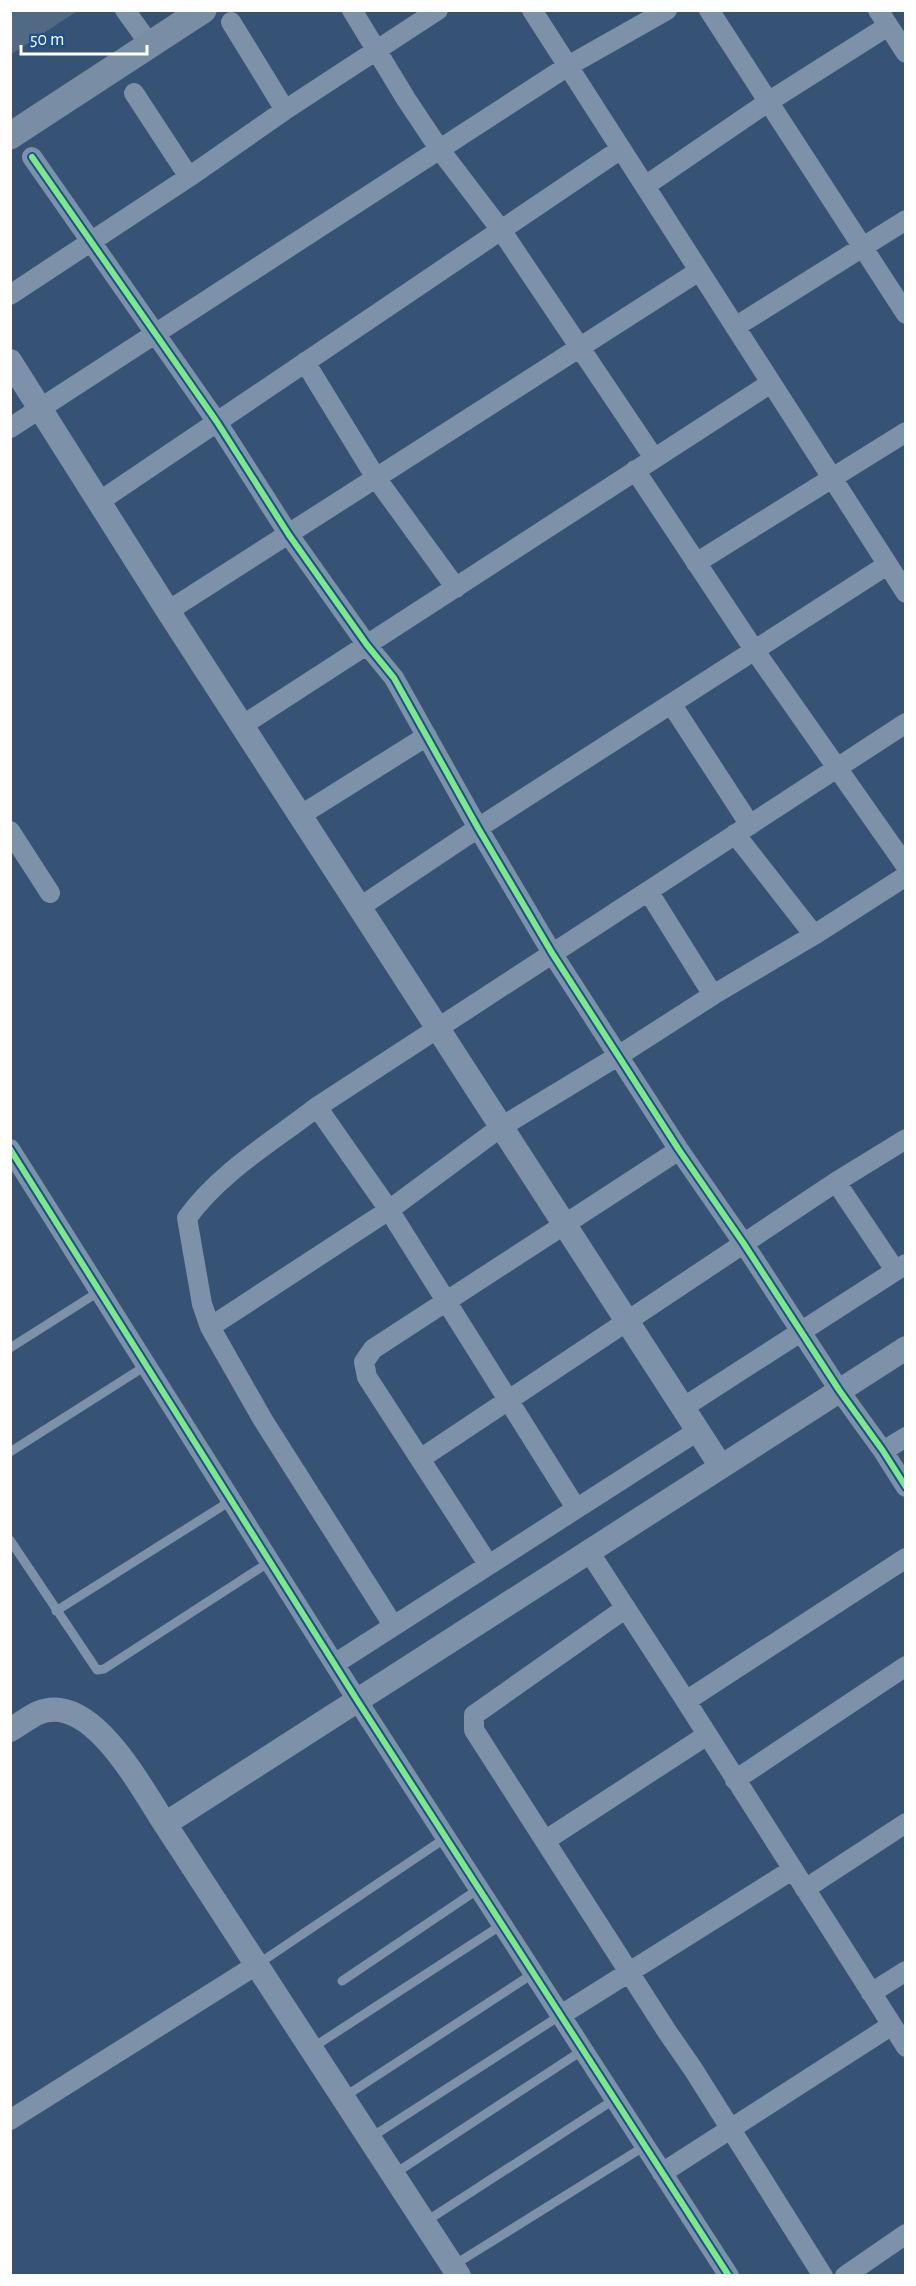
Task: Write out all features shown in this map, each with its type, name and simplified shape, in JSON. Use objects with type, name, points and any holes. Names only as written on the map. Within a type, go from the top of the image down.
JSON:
[{"type":"main road","points":[[10,136],[203,10]]},
{"type":"street","points":[[125,10],[151,46]]},
{"type":"street","points":[[352,10],[440,150],[501,230],[654,458]]},
{"type":"street","points":[[10,295],[438,10]]},
{"type":"street","points":[[532,10],[906,593]]},
{"type":"street","points":[[10,428],[568,66],[667,10]]},
{"type":"street","points":[[709,10],[906,315]]},
{"type":"street","points":[[645,186],[768,102],[883,18],[906,53]]},
{"type":"street","points":[[231,22],[285,110]]},
{"type":"street","points":[[134,93],[189,177]]},
{"type":"street","points":[[99,501],[621,149]]},
{"type":"street","points":[[32,157],[217,422],[289,535],[367,645],[394,678],[477,828],[552,953],[679,1150],[906,1487]]},
{"type":"street","points":[[735,327],[906,220]]},
{"type":"street","points":[[168,611],[699,271]]},
{"type":"street","points":[[10,361],[168,611],[720,1465]]},
{"type":"street","points":[[305,362],[376,478],[456,588]]},
{"type":"street","points":[[243,725],[771,383]]},
{"type":"street","points":[[696,563],[906,432]]},
{"type":"street","points":[[635,470],[755,651],[906,866]]},
{"type":"street","points":[[360,907],[477,828],[887,565]]},
{"type":"street","points":[[672,705],[742,829],[814,935]]},
{"type":"street","points":[[393,1625],[263,1420],[210,1327],[202,1304],[187,1218],[202,1198],[240,1164],[317,1107],[906,723]]},
{"type":"street","points":[[301,815],[427,736]]},
{"type":"street","points":[[10,831],[50,893]]},
{"type":"street","points":[[210,1327],[389,1210],[501,1127],[906,876]]},
{"type":"street","points":[[648,891],[713,994]]},
{"type":"street","points":[[317,1107],[389,1210],[576,1508]]},
{"type":"street","points":[[420,1459],[629,1322],[836,1182],[906,1139]]},
{"type":"street","points":[[488,1564],[367,1377],[364,1362],[373,1349],[679,1150]]},
{"type":"street","points":[[14,1162],[100,1291],[336,1663],[357,1700],[729,2276]]},
{"type":"street","points":[[684,1407],[900,1267],[836,1182]]},
{"type":"street","points":[[165,1824],[720,1465],[906,1348]]},
{"type":"street","points":[[336,1663],[699,1430]]},
{"type":"street","points":[[883,1451],[906,1437]]},
{"type":"street","points":[[588,1550],[906,2047]]},
{"type":"street","points":[[686,1701],[906,1558]]},
{"type":"street","points":[[627,1608],[474,1715],[474,1730],[693,2069],[823,2276]]},
{"type":"street","points":[[735,1780],[906,1666]]},
{"type":"street","points":[[10,1730],[39,1712],[67,1710],[91,1723],[111,1744],[258,1964],[456,2271]]},
{"type":"street","points":[[546,1840],[707,1735]]},
{"type":"street","points":[[805,1889],[906,1823]]},
{"type":"street","points":[[561,2015],[792,1870]]},
{"type":"street","points":[[10,2120],[258,1964]]},
{"type":"street","points":[[871,1993],[906,1971]]},
{"type":"street","points":[[662,2173],[892,2025]]},
{"type":"street","points":[[845,2276],[906,2234]]},
{"type":"lane","points":[[10,1348],[100,1291]]},
{"type":"lane","points":[[10,1452],[147,1365]]},
{"type":"lane","points":[[56,1611],[232,1500]]},
{"type":"lane","points":[[10,1540],[91,1665],[97,1670],[104,1669],[271,1561]]},
{"type":"lane","points":[[258,1964],[447,1837]]},
{"type":"lane","points":[[342,1981],[480,1888]]},
{"type":"lane","points":[[312,2048],[503,1924]]},
{"type":"lane","points":[[344,2097],[534,1973]]},
{"type":"lane","points":[[370,2138],[561,2015]]},
{"type":"lane","points":[[394,2174],[583,2050]]},
{"type":"lane","points":[[424,2222],[615,2099]]},
{"type":"lane","points":[[456,2271],[645,2146]]},
{"type":"building","points":[[10,10],[79,10],[10,55]]},
{"type":"cycle path","points":[[32,157],[217,422],[289,535],[367,645],[394,678],[478,828],[552,953],[679,1150],[906,1487]]},
{"type":"cycle path","points":[[10,1149],[357,1700],[729,2276]]}]
